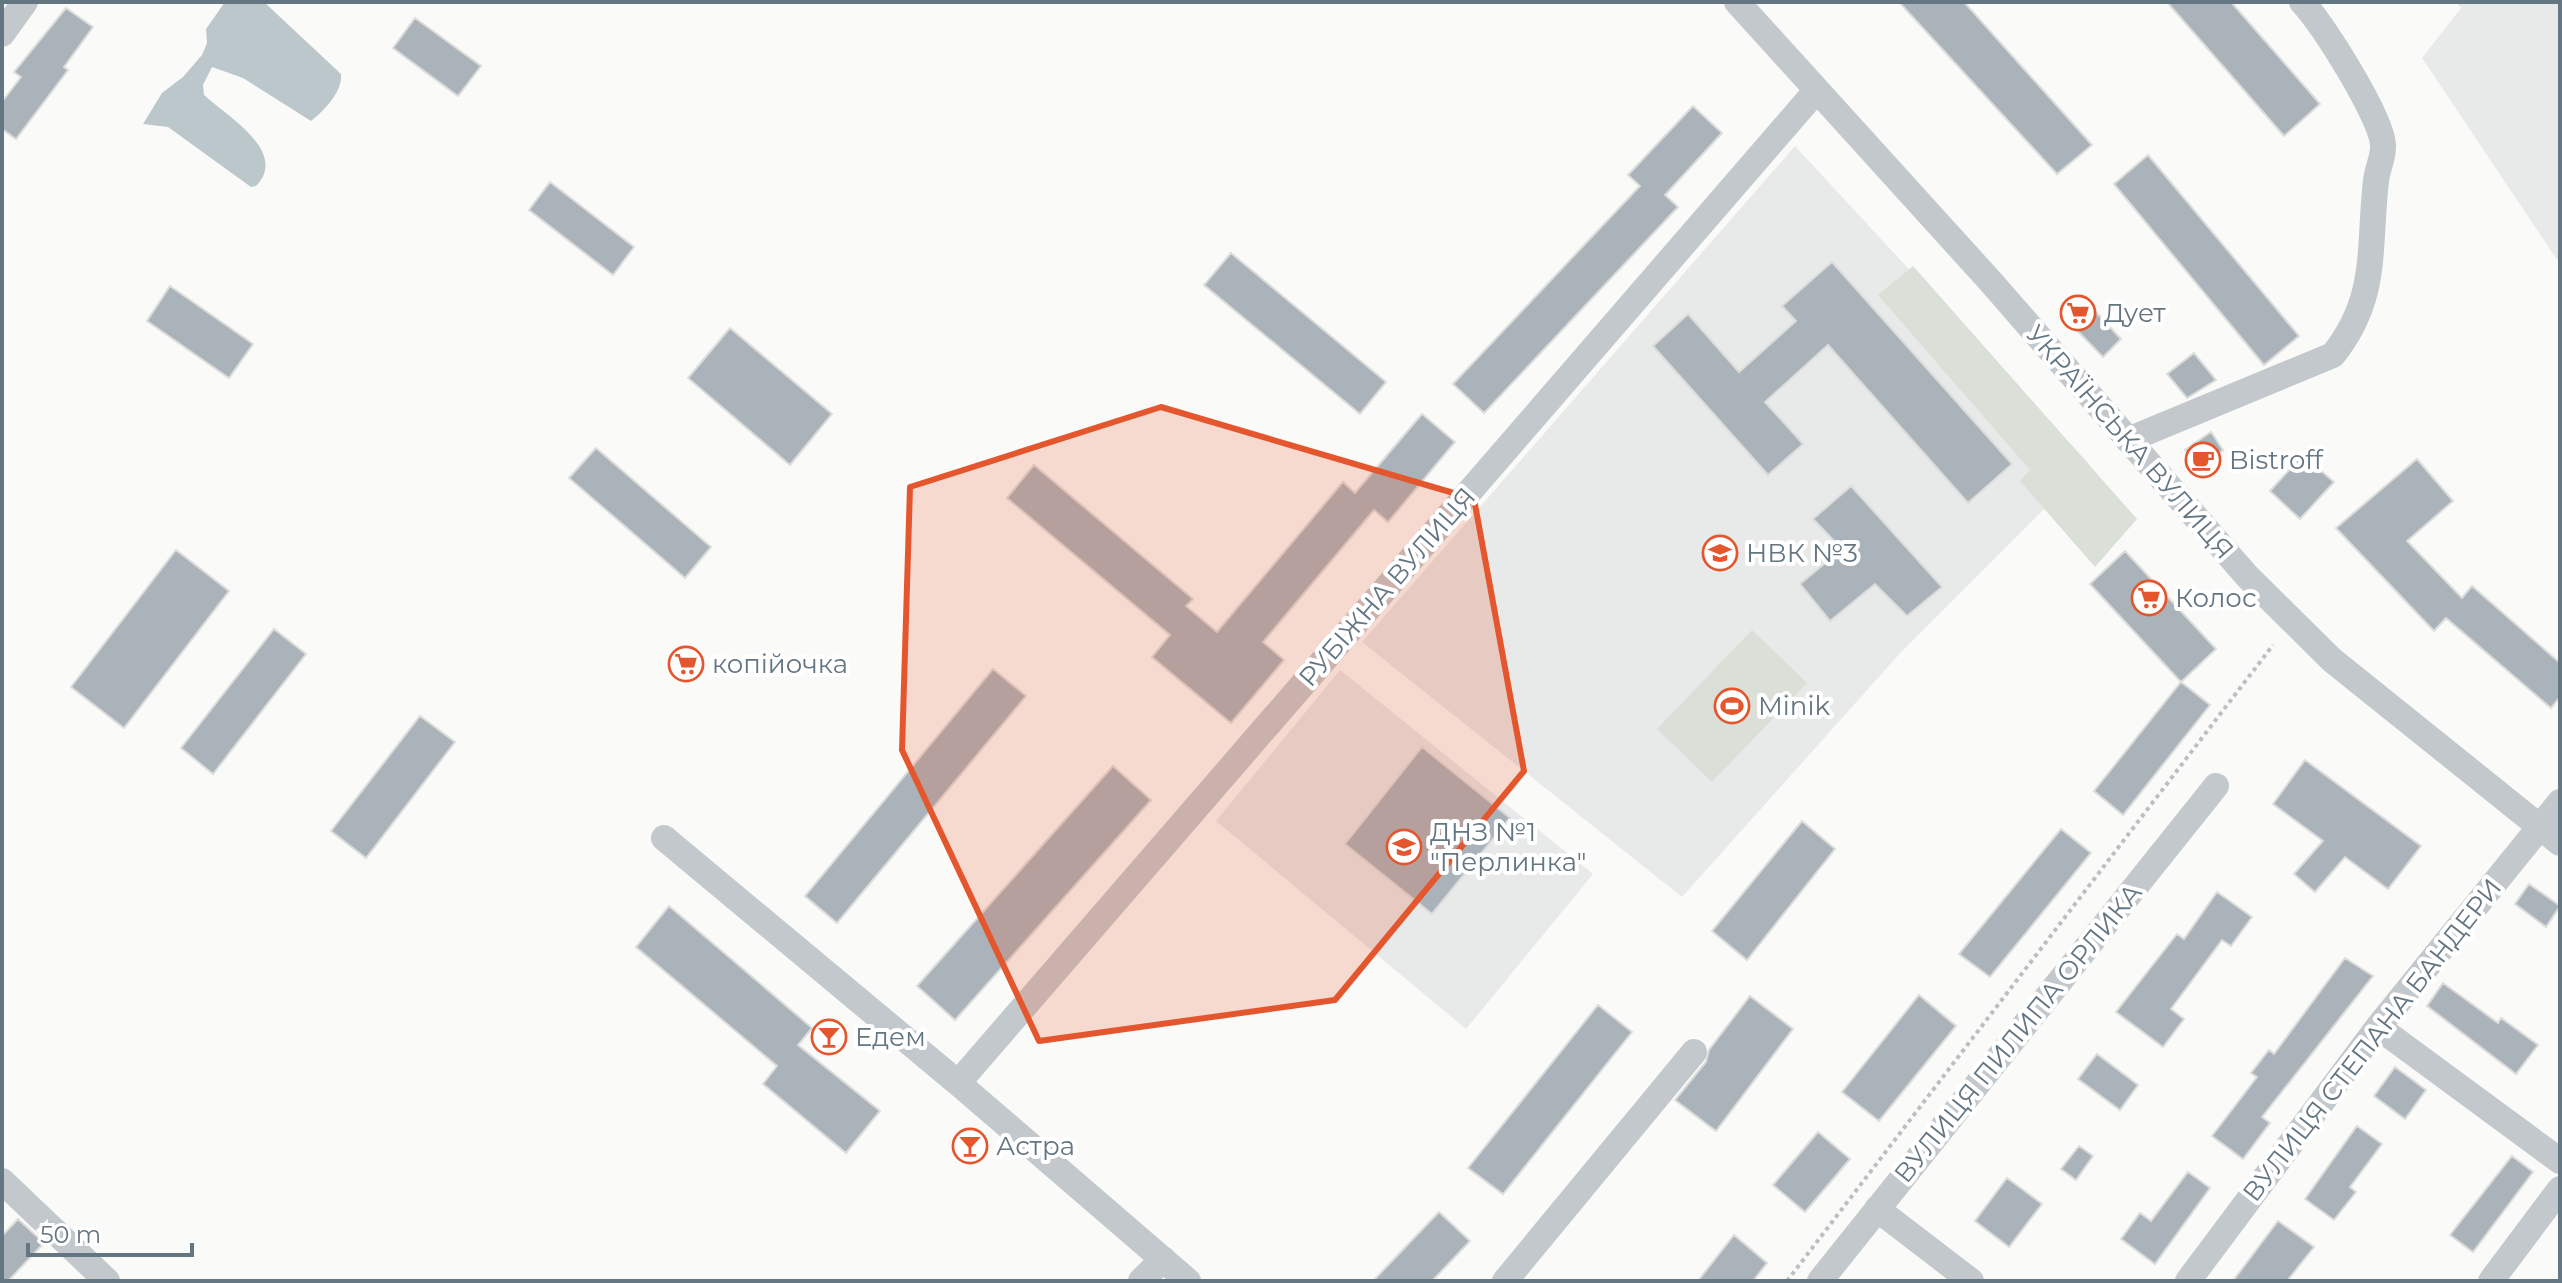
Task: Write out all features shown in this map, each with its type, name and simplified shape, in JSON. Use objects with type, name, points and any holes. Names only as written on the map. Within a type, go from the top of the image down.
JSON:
[{"type":"street","points":[[2,34],[25,2]]},
{"type":"street","name":"УКРАЇНСЬКА ВУЛИЦЯ","points":[[1737,2],[1991,282],[2247,576],[2332,660],[2560,843]]},
{"type":"street","points":[[2128,440],[2333,355],[2354,328],[2369,282],[2376,179],[2384,144],[2357,83],[2317,17],[2302,2]]},
{"type":"street","name":"РУБІЖНА ВУЛИЦЯ","points":[[958,1083],[1816,91]]},
{"type":"street","name":"ВУЛИЦЯ ПИЛИПА ОРЛИКА","points":[[1820,1281],[2216,786]]},
{"type":"street","name":"ВУЛИЦЯ СТЕПАНА БАНДЕРИ","points":[[2188,1281],[2378,1027],[2560,802]]},
{"type":"street","points":[[664,838],[958,1083],[1188,1281]]},
{"type":"street","points":[[2378,1027],[2560,1161]]},
{"type":"street","points":[[1505,1281],[1694,1052]]},
{"type":"street","points":[[2,1181],[107,1281]]},
{"type":"street","points":[[2491,1281],[2560,1189]]},
{"type":"street","points":[[1877,1209],[1971,1281]]},
{"type":"street","points":[[1141,1281],[1163,1259]]},
{"type":"path","points":[[1787,1281],[2273,645]]},
{"type":"highlighted area","points":[[1161,407],[1474,499],[1524,771],[1335,1000],[1039,1041],[902,750],[910,487]]},
{"type":"shaded area","points":[[225,2],[264,2],[341,74],[336,94],[311,121],[243,78],[212,67],[203,85],[204,95],[251,136],[265,160],[264,173],[256,186],[251,187],[168,127],[143,124],[162,93],[183,77],[202,55],[207,43],[206,29]]},
{"type":"shaded area","points":[[2456,2],[2560,2],[2560,264],[2422,58],[2461,8]]},
{"type":"shaded area","name":"НВК №3","points":[[1795,146],[2089,464],[1902,651],[1682,897],[1362,642]]},
{"type":"shaded area","points":[[1913,266],[2137,519],[2095,567],[2020,481],[2030,470],[1878,295]]},
{"type":"shaded area","name":"Minik","points":[[1752,630],[1807,683],[1712,782],[1657,729]]},
{"type":"shaded area","name":"ДНЗ №1 \"Перлинка\"","points":[[1340,670],[1593,874],[1466,1029],[1216,821]]},
{"type":"building","points":[[1899,2],[1964,2],[2092,145],[2057,174]]},
{"type":"building","points":[[2167,2],[2231,2],[2320,104],[2284,136]]},
{"type":"building","points":[[66,8],[93,27],[64,67],[68,70],[16,139],[2,129],[2,102],[21,77],[14,72]]},
{"type":"building","points":[[415,18],[481,66],[458,96],[393,48]]},
{"type":"building","points":[[1693,106],[1722,133],[1665,195],[1678,207],[1484,413],[1453,384],[1640,186],[1628,175]]},
{"type":"building","points":[[2148,155],[2299,336],[2264,365],[2114,184]]},
{"type":"building","points":[[550,182],[634,247],[613,275],[529,210]]},
{"type":"building","points":[[1231,253],[1386,382],[1360,414],[1204,285]]},
{"type":"building","points":[[1832,262],[2012,464],[1968,503],[1828,345],[1765,402],[1803,444],[1768,475],[1653,346],[1688,314],[1739,372],[1796,321],[1782,306]]},
{"type":"building","points":[[170,286],[253,344],[229,378],[147,321]]},
{"type":"building","points":[[2081,296],[2121,339],[2103,357],[2062,315]]},
{"type":"building","points":[[730,328],[832,414],[790,465],[688,378]]},
{"type":"building","points":[[2194,353],[2216,380],[2187,398],[2167,374]]},
{"type":"building","points":[[1422,414],[1455,442],[1388,522],[1374,510],[1263,642],[1284,660],[1231,723],[1152,657],[1170,635],[1007,498],[1034,465],[1193,599],[1186,606],[1217,632],[1343,482],[1355,493]]},
{"type":"building","name":"Bistroff","points":[[2211,432],[2223,450],[2201,469],[2185,450]]},
{"type":"building","points":[[596,448],[711,547],[685,578],[569,478]]},
{"type":"building","points":[[2303,455],[2334,482],[2300,519],[2270,491]]},
{"type":"building","points":[[2417,459],[2453,501],[2407,541],[2462,598],[2472,586],[2560,663],[2560,697],[2551,708],[2446,618],[2434,631],[2336,528]]},
{"type":"building","points":[[1851,486],[1942,587],[1907,616],[1875,584],[1830,621],[1800,584],[1842,549],[1813,519]]},
{"type":"building","points":[[176,550],[229,591],[124,728],[71,687]]},
{"type":"building","points":[[2125,551],[2216,649],[2181,682],[2090,584]]},
{"type":"building","points":[[274,629],[306,654],[213,774],[181,748]]},
{"type":"building","points":[[993,669],[1026,696],[837,923],[805,896]]},
{"type":"building","points":[[2181,682],[2210,705],[2123,815],[2094,791]]},
{"type":"building","points":[[420,716],[455,742],[366,858],[331,831]]},
{"type":"building","points":[[1422,747],[1510,818],[1432,914],[1345,844]]},
{"type":"building","points":[[2305,760],[2421,846],[2388,889],[2345,857],[2315,892],[2294,874],[2323,841],[2273,804]]},
{"type":"building","points":[[1113,766],[1151,800],[955,1020],[917,986]]},
{"type":"building","points":[[1802,821],[1835,849],[1747,960],[1712,931]]},
{"type":"building","points":[[2061,829],[2091,853],[1990,977],[1959,954]]},
{"type":"building","points":[[2529,884],[2560,906],[2546,927],[2515,904]]},
{"type":"building","points":[[2217,892],[2252,917],[2231,946],[2222,940],[2171,1009],[2184,1019],[2163,1047],[2116,1012],[2177,934],[2184,939]]},
{"type":"building","points":[[669,906],[812,1028],[798,1045],[880,1111],[846,1153],[763,1084],[777,1066],[636,947]]},
{"type":"building","points":[[2345,958],[2373,976],[2262,1117],[2270,1123],[2243,1159],[2212,1136],[2257,1077],[2251,1073],[2269,1050],[2274,1054]]},
{"type":"building","points":[[2443,983],[2498,1023],[2501,1018],[2538,1045],[2516,1074],[2427,1006]]},
{"type":"building","points":[[1919,995],[1956,1026],[1879,1121],[1842,1092]]},
{"type":"building","points":[[1750,996],[1793,1029],[1716,1131],[1675,1100],[1706,1062],[1709,1050]]},
{"type":"building","points":[[1598,1005],[1632,1032],[1503,1194],[1468,1168]]},
{"type":"building","points":[[2097,1054],[2138,1085],[2120,1110],[2078,1079]]},
{"type":"building","points":[[2395,1067],[2426,1090],[2405,1119],[2374,1096]]},
{"type":"building","points":[[2357,1126],[2382,1144],[2350,1187],[2356,1192],[2334,1220],[2305,1199]]},
{"type":"building","points":[[1818,1132],[1850,1159],[1805,1212],[1773,1185]]},
{"type":"building","points":[[2079,1146],[2093,1156],[2076,1180],[2061,1169]]},
{"type":"building","points":[[2512,1156],[2533,1172],[2473,1252],[2450,1235]]},
{"type":"building","points":[[2188,1172],[2210,1188],[2155,1264],[2121,1239],[2140,1213],[2151,1221]]},
{"type":"building","points":[[2007,1178],[2042,1204],[2009,1247],[1975,1221]]},
{"type":"building","points":[[1439,1212],[1470,1241],[1432,1281],[1373,1281]]},
{"type":"building","points":[[18,1219],[44,1243],[8,1281],[2,1281],[2,1236]]},
{"type":"building","points":[[2278,1221],[2314,1247],[2287,1281],[2233,1281]]},
{"type":"building","points":[[1734,1235],[1767,1263],[1753,1281],[1698,1281]]},
{"type":"place","name":"Дует","points":[[2078,313]]},
{"type":"place","name":"Bistroff","points":[[2203,460]]},
{"type":"place","name":"НВК №3","points":[[1720,553]]},
{"type":"place","name":"Колос","points":[[2149,598]]},
{"type":"place","name":"копійочка","points":[[686,664]]},
{"type":"place","name":"Minik","points":[[1732,706]]},
{"type":"place","name":"ДНЗ №1 \"Перлинка\"","points":[[1404,847]]},
{"type":"place","name":"Едем","points":[[829,1037]]},
{"type":"place","name":"Астра","points":[[970,1146]]}]
